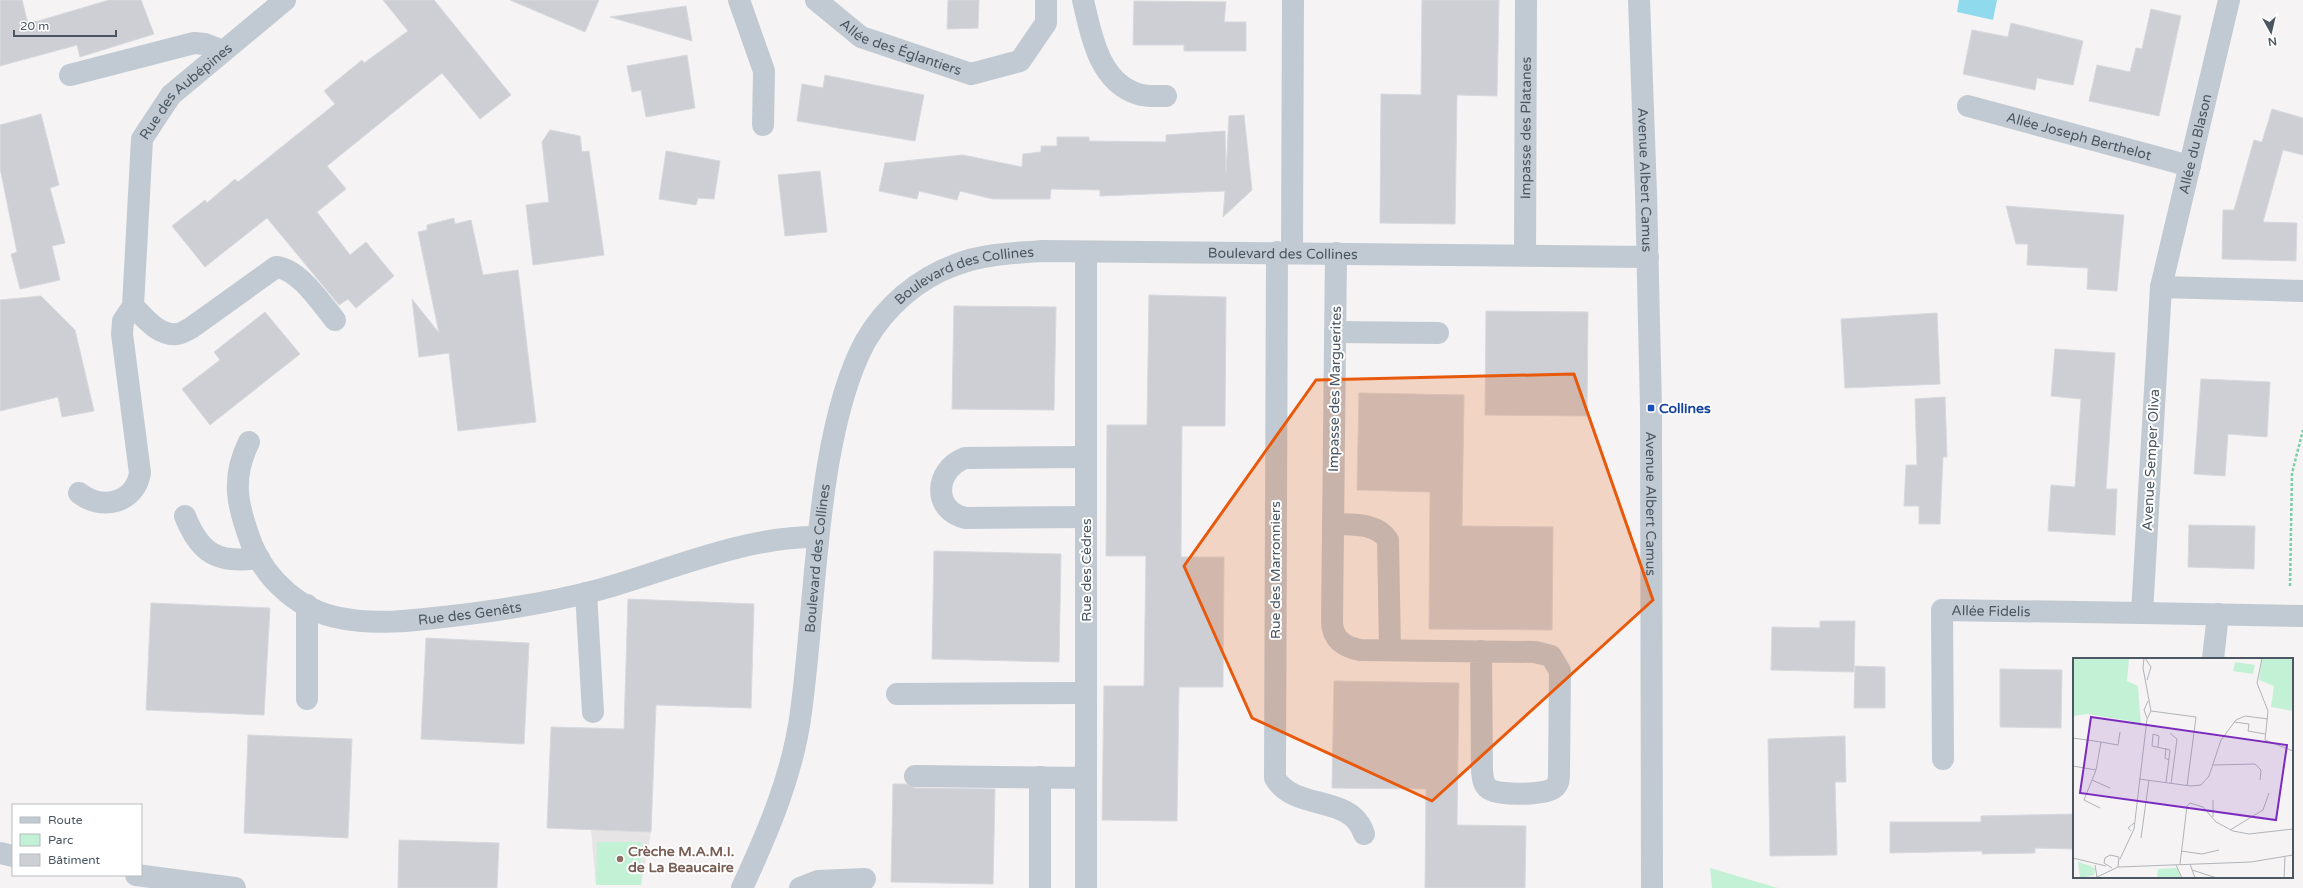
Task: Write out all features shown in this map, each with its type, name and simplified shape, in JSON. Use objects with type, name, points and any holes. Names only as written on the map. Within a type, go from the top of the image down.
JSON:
[{"type":"street","name":"Rue des Aubépines","points":[[132,306],[142,139],[171,96],[285,0]]},
{"type":"street","points":[[739,0],[764,71],[763,125]]},
{"type":"street","name":"Allée des Églantiers","points":[[816,0],[861,37],[971,74],[1020,61],[1046,24],[1046,0]]},
{"type":"street","points":[[1083,0],[1097,54],[1107,72],[1122,88],[1139,95],[1166,96]]},
{"type":"street","name":"Rue des Marronniers","points":[[1293,0],[1284,252],[1275,778],[1282,788],[1295,795],[1348,811],[1360,824],[1364,834]]},
{"type":"street","name":"Impasse des Platanes","points":[[1525,255],[1526,0]]},
{"type":"street","name":"Avenue Albert Camus","points":[[1639,0],[1648,257],[1651,408],[1652,888]]},
{"type":"street","name":"Allée du Blason","points":[[2161,287],[2229,0]]},
{"type":"street","points":[[70,75],[194,43],[205,44],[223,51]]},
{"type":"street","name":"Allée Joseph Berthelot","points":[[1968,106],[2190,166]]},
{"type":"street","name":"Rue des Cèdres","points":[[1086,252],[1086,888]]},
{"type":"street","name":"Boulevard des Collines","points":[[742,888],[766,836],[796,744],[802,705],[817,536],[830,452],[844,397],[866,342],[894,303],[912,289],[940,272],[972,260],[1010,253],[1284,252],[1648,257]]},
{"type":"street","name":"Impasse des Marguerites","points":[[1336,253],[1333,524],[1334,633],[1341,642],[1349,648],[1390,650],[1480,651],[1542,653],[1551,656],[1558,665],[1560,671],[1559,772],[1557,786],[1553,789],[1542,793],[1501,793],[1491,790],[1485,785],[1482,771],[1480,651]]},
{"type":"street","points":[[79,493],[85,498],[102,504],[128,496],[138,483],[140,473],[122,334],[123,321],[132,306],[152,326],[163,332],[177,334],[191,328],[276,267],[285,268],[297,276],[336,320]]},
{"type":"street","points":[[2161,287],[2303,291]]},
{"type":"street","name":"Avenue Semper Oliva","points":[[2142,613],[2161,287]]},
{"type":"street","points":[[1335,332],[1438,333]]},
{"type":"street","name":"Rue des Genêts","points":[[249,442],[240,462],[237,491],[243,519],[259,558],[281,588],[307,605],[339,618],[369,621],[398,621],[497,610],[586,593],[734,548],[781,539],[817,536]]},
{"type":"street","points":[[1086,457],[965,458],[951,465],[947,470],[941,482],[941,490],[944,503],[948,508],[959,516],[966,518],[1086,517]]},
{"type":"street","points":[[185,516],[196,540],[210,554],[234,559],[259,558]]},
{"type":"street","points":[[1333,524],[1374,528],[1383,532],[1388,540],[1390,650]]},
{"type":"street","points":[[586,593],[593,712]]},
{"type":"street","points":[[307,605],[307,699]]},
{"type":"street","name":"Allée Fidelis","points":[[1943,759],[1942,610],[2142,613]]},
{"type":"street","points":[[2142,613],[2296,616]]},
{"type":"street","points":[[2213,658],[2218,614]]},
{"type":"street","points":[[896,694],[1086,693]]},
{"type":"street","points":[[915,776],[1086,778]]},
{"type":"street","points":[[1040,777],[1040,888]]},
{"type":"street","points":[[0,853],[12,856]]},
{"type":"street","points":[[142,876],[235,888]]},
{"type":"street","points":[[800,888],[818,881],[865,879]]},
{"type":"path","points":[[2296,616],[2292,473],[2303,430]]},
{"type":"highlighted area","points":[[1574,374],[1653,600],[1432,801],[1252,718],[1184,566],[1316,380]]},
{"type":"shaded area","name":"Crèche M.A.M.I. de La Beaucaire","points":[[593,803],[652,806],[651,832],[641,885],[596,885],[591,830]]},
{"type":"green space","points":[[597,842],[641,842],[641,885],[596,885]]},
{"type":"green space","points":[[1710,868],[1778,888],[1712,888]]},
{"type":"water","points":[[1959,0],[1997,0],[1993,20],[1957,12]]},
{"type":"building","points":[[0,0],[22,0],[28,24],[109,0],[141,0],[154,34],[80,57],[77,45],[0,66]]},
{"type":"building","points":[[383,0],[434,0],[511,95],[480,119],[442,73],[327,166],[346,189],[317,212],[350,255],[366,242],[394,276],[356,308],[348,299],[339,305],[267,218],[205,267],[172,226],[205,200],[207,203],[235,179],[238,182],[335,104],[324,91],[362,60],[364,63],[408,31]]},
{"type":"building","points":[[510,0],[599,0],[585,32]]},
{"type":"building","points":[[948,0],[979,0],[978,28],[947,29]]},
{"type":"building","points":[[1422,0],[1499,0],[1497,96],[1457,95],[1455,224],[1380,223],[1381,94],[1421,95]]},
{"type":"building","points":[[1134,1],[1226,2],[1224,22],[1246,22],[1246,51],[1184,51],[1184,45],[1133,45]]},
{"type":"building","points":[[686,6],[692,41],[610,17]]},
{"type":"building","points":[[2151,9],[2181,16],[2159,116],[2089,101],[2097,65],[2130,72],[2136,48],[2142,49]]},
{"type":"building","points":[[2011,23],[2083,41],[2073,85],[2037,78],[2035,90],[1963,74],[1972,30],[2008,37]]},
{"type":"building","points":[[687,55],[695,108],[646,117],[641,90],[632,92],[627,66]]},
{"type":"building","points":[[825,75],[924,95],[915,141],[797,121],[802,84],[823,88]]},
{"type":"building","points":[[2272,109],[2303,118],[2303,155],[2283,150],[2263,222],[2297,223],[2296,261],[2222,259],[2223,210],[2234,210],[2254,140],[2262,142]]},
{"type":"building","points":[[41,114],[59,185],[50,188],[65,243],[52,246],[60,280],[20,289],[11,254],[17,252],[0,168],[0,125]]},
{"type":"building","points":[[1244,115],[1252,190],[1223,217],[1225,191],[1100,196],[1100,190],[1051,189],[1050,199],[993,199],[960,191],[957,200],[919,191],[917,199],[879,191],[885,163],[963,155],[1022,167],[1023,154],[1041,152],[1041,146],[1057,146],[1057,137],[1089,137],[1089,141],[1166,142],[1166,135],[1225,131],[1226,172],[1229,116]]},
{"type":"building","points":[[550,130],[580,136],[582,152],[589,151],[604,255],[533,265],[526,205],[549,202],[542,142]]},
{"type":"building","points":[[666,151],[720,161],[714,199],[698,198],[696,205],[659,199]]},
{"type":"building","points":[[820,171],[827,232],[785,236],[778,175]]},
{"type":"building","points":[[2006,206],[2124,215],[2117,291],[2087,289],[2088,268],[2027,265],[2028,244],[2016,244]]},
{"type":"building","points":[[454,218],[455,224],[471,220],[483,275],[518,270],[536,422],[458,431],[449,353],[419,357],[412,299],[439,333],[418,232],[427,230],[427,225]]},
{"type":"building","points":[[1149,295],[1226,297],[1225,426],[1182,426],[1181,557],[1224,557],[1223,687],[1179,687],[1177,821],[1102,820],[1104,686],[1144,686],[1146,556],[1106,556],[1107,425],[1147,425]]},
{"type":"building","points":[[41,296],[75,330],[94,411],[62,417],[58,397],[0,411],[0,300]]},
{"type":"building","points":[[954,306],[1056,307],[1054,410],[952,409]]},
{"type":"building","points":[[1486,311],[1588,312],[1587,416],[1485,415]]},
{"type":"building","points":[[265,312],[300,354],[210,425],[182,389],[220,360],[214,352]]},
{"type":"building","points":[[1937,313],[1940,384],[1845,388],[1841,319]]},
{"type":"building","points":[[2055,349],[2115,353],[2106,489],[2117,489],[2115,535],[2048,531],[2051,485],[2075,487],[2081,399],[2051,396]]},
{"type":"building","points":[[2201,379],[2270,382],[2267,437],[2228,434],[2225,476],[2194,474]]},
{"type":"building","points":[[1359,393],[1464,395],[1462,526],[1553,527],[1552,630],[1429,629],[1430,492],[1357,490]]},
{"type":"building","points":[[1945,397],[1947,457],[1943,457],[1940,524],[1919,524],[1919,506],[1904,506],[1906,465],[1917,465],[1915,399]]},
{"type":"building","points":[[2189,525],[2255,526],[2254,569],[2188,567]]},
{"type":"building","points":[[934,551],[1061,554],[1059,662],[932,659]]},
{"type":"building","points":[[628,599],[754,604],[751,708],[656,705],[651,832],[547,828],[551,727],[624,729]]},
{"type":"building","points":[[151,603],[270,608],[264,715],[146,710]]},
{"type":"building","points":[[1820,621],[1855,621],[1854,672],[1771,670],[1772,627],[1820,628]]},
{"type":"building","points":[[426,638],[529,643],[524,744],[421,739]]},
{"type":"building","points":[[1855,666],[1885,667],[1885,708],[1854,708]]},
{"type":"building","points":[[2000,669],[2062,670],[2061,728],[2000,727]]},
{"type":"building","points":[[1334,681],[1459,683],[1457,825],[1526,826],[1525,888],[1425,888],[1426,789],[1332,788]]},
{"type":"building","points":[[248,735],[352,739],[348,838],[244,833]]},
{"type":"building","points":[[1845,736],[1846,782],[1835,782],[1837,855],[1770,856],[1768,739]]},
{"type":"building","points":[[893,784],[906,784],[915,788],[995,789],[993,884],[891,882]]},
{"type":"building","points":[[2073,814],[2073,849],[2035,848],[2035,853],[1982,854],[1982,851],[1890,853],[1890,822],[1981,822],[1981,816]]},
{"type":"building","points":[[399,840],[499,843],[497,888],[398,888]]},
{"type":"place","name":"Collines","points":[[1651,408]]},
{"type":"place","name":"Crèche M.A.M.I. de La Beaucaire","points":[[620,859]]}]
